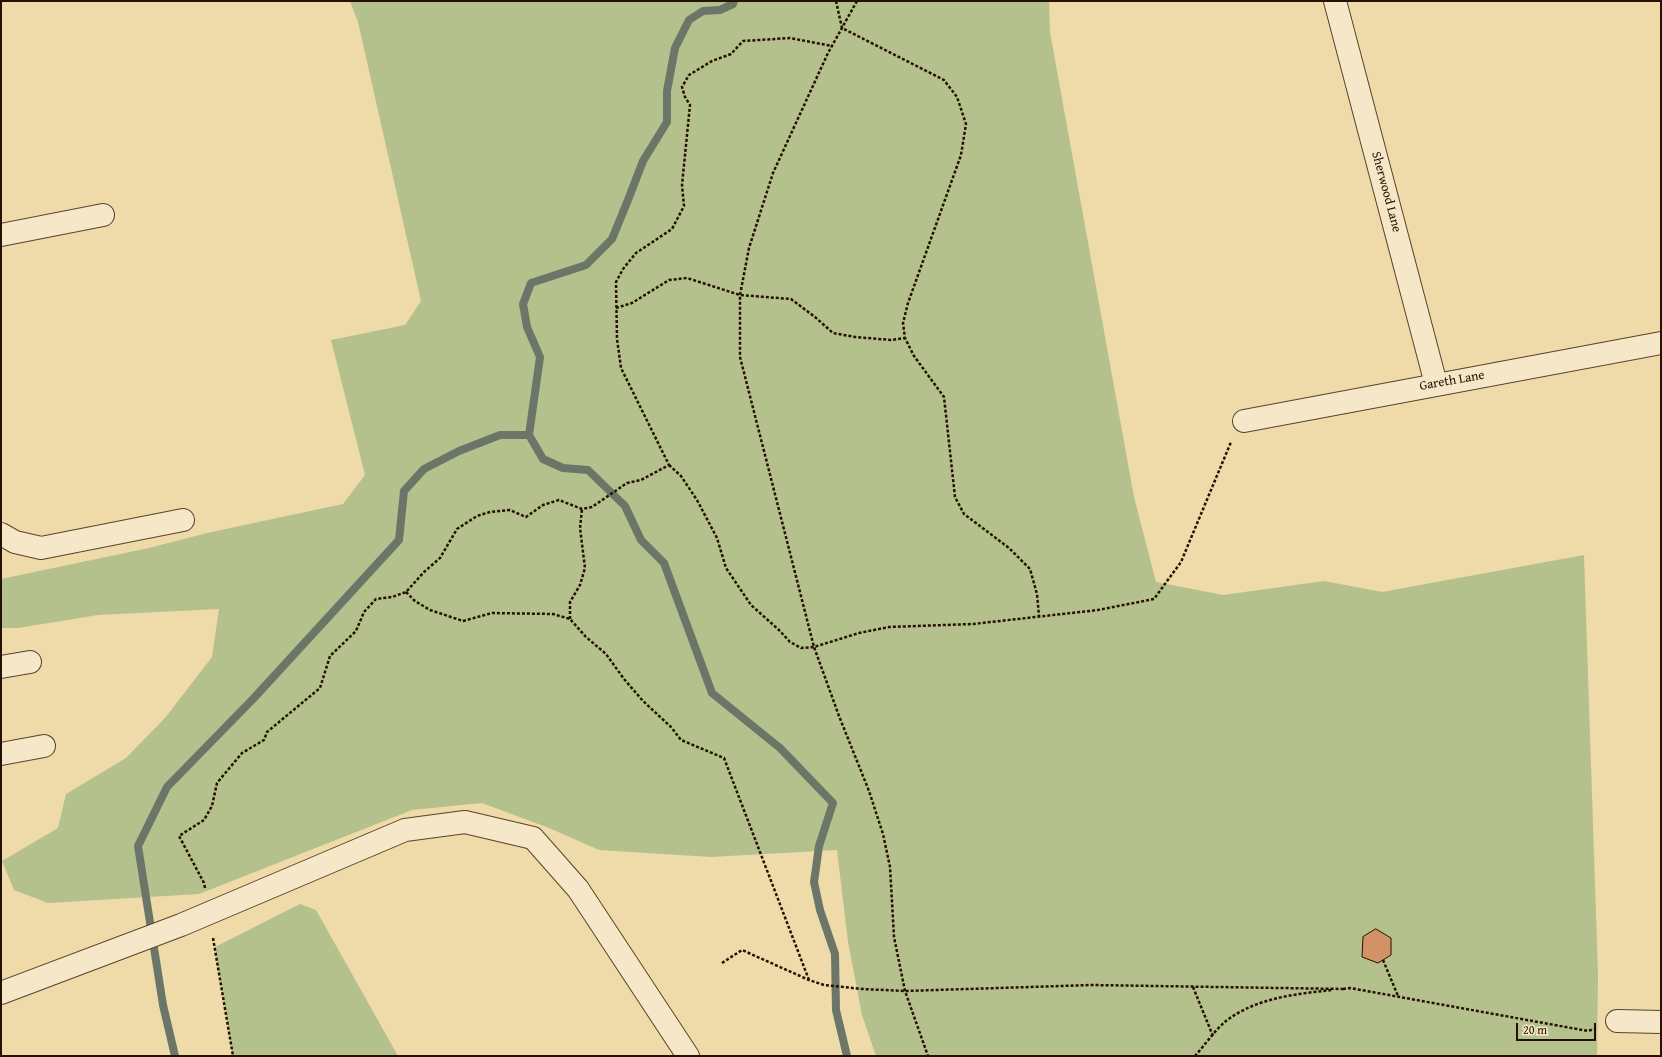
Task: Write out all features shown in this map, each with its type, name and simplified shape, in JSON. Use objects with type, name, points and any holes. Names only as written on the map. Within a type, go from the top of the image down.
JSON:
[{"type":"street","name":"Sherwood Lane","points":[[1335,1],[1436,384]]},
{"type":"street","points":[[1,235],[102,215]]},
{"type":"street","name":"Gareth Lane","points":[[1244,421],[1661,343]]},
{"type":"street","points":[[1,534],[15,542],[41,548],[183,520]]},
{"type":"street","points":[[1,667],[30,662]]},
{"type":"street","points":[[1,754],[44,746]]},
{"type":"street","points":[[1,993],[180,925],[405,830],[465,822],[533,838],[578,889],[688,1056]]},
{"type":"street","points":[[1617,1021],[1661,1022]]},
{"type":"path","points":[[836,1],[842,28]]},
{"type":"path","points":[[857,1],[832,46],[773,173],[749,248],[740,295],[740,357],[814,647],[838,716],[868,790],[883,834],[890,867],[894,937],[905,991],[928,1056]]},
{"type":"path","points":[[842,28],[944,80],[957,97],[966,124],[961,155],[908,303],[903,323],[905,338],[914,356],[944,397],[954,490],[958,503],[964,514],[1009,548],[1030,569],[1037,594],[1039,617]]},
{"type":"path","points":[[832,46],[790,38],[743,41],[731,54],[712,61],[688,75],[682,87],[685,97],[690,105],[682,185],[684,206],[672,229],[636,253],[622,269],[616,282],[617,339],[621,368],[669,466],[680,476],[698,500],[717,538],[726,568],[751,605],[790,642],[801,648],[814,647],[859,633],[889,627],[973,624],[1098,610],[1154,599],[1181,562],[1229,446],[1244,421]]},
{"type":"path","points":[[616,308],[632,303],[669,280],[687,278],[740,295],[791,299],[833,333],[855,337],[891,340],[905,338]]},
{"type":"path","points":[[234,1056],[204,883],[179,836],[204,820],[212,806],[217,783],[242,753],[264,740],[267,732],[320,688],[330,656],[356,631],[364,612],[372,603],[376,599],[392,597],[406,592],[424,572],[440,558],[458,529],[477,516],[490,512],[510,510],[526,517],[543,505],[559,500],[582,509],[592,507],[627,483],[641,480],[669,466]]},
{"type":"path","points":[[570,619],[570,602],[580,585],[585,568],[580,528],[582,509]]},
{"type":"path","points":[[406,592],[415,601],[430,610],[463,621],[492,613],[553,614],[570,619],[586,637],[606,654],[638,695],[672,727],[681,740],[724,758],[809,980]]},
{"type":"path","points":[[722,964],[742,950],[809,980],[824,985],[905,991],[1092,985],[1344,989]]},
{"type":"path","points":[[1383,960],[1398,996]]},
{"type":"path","points":[[1193,987],[1213,1036]]},
{"type":"path","points":[[1195,1056],[1226,1022],[1260,1002],[1309,993],[1350,988],[1588,1030],[1617,1021]]},
{"type":"green space","points":[[350,1],[1049,1],[1050,32],[1134,497],[1156,582],[1223,595],[1324,581],[1382,592],[1584,555],[1598,974],[1597,1056],[876,1056],[862,1015],[848,942],[837,850],[711,857],[599,850],[549,828],[482,803],[412,810],[199,894],[48,903],[14,890],[2,861],[58,828],[66,794],[126,758],[165,718],[212,657],[219,609],[98,615],[18,628],[1,628],[1,579],[149,548],[207,533],[343,504],[365,475],[331,340],[405,325],[421,301],[358,22]]},
{"type":"green space","points":[[300,904],[316,910],[398,1056],[233,1056],[215,947]]},
{"type":"building","points":[[1376,929],[1391,938],[1391,955],[1378,963],[1362,957],[1363,937]]},
{"type":"waterway","points":[[734,1],[733,4],[720,10],[703,11],[689,20],[675,48],[667,91],[667,122],[643,161],[612,239],[586,265],[531,283],[523,304],[527,327],[540,357],[529,435],[543,459],[563,468],[588,470],[625,506],[641,540],[664,563],[712,693],[780,748],[833,803],[819,846],[814,882],[820,910],[835,954],[836,1010],[847,1056]]},
{"type":"waterway","points":[[175,1056],[163,1005],[138,846],[167,787],[253,699],[399,540],[404,491],[424,469],[459,451],[500,435],[529,435]]}]
